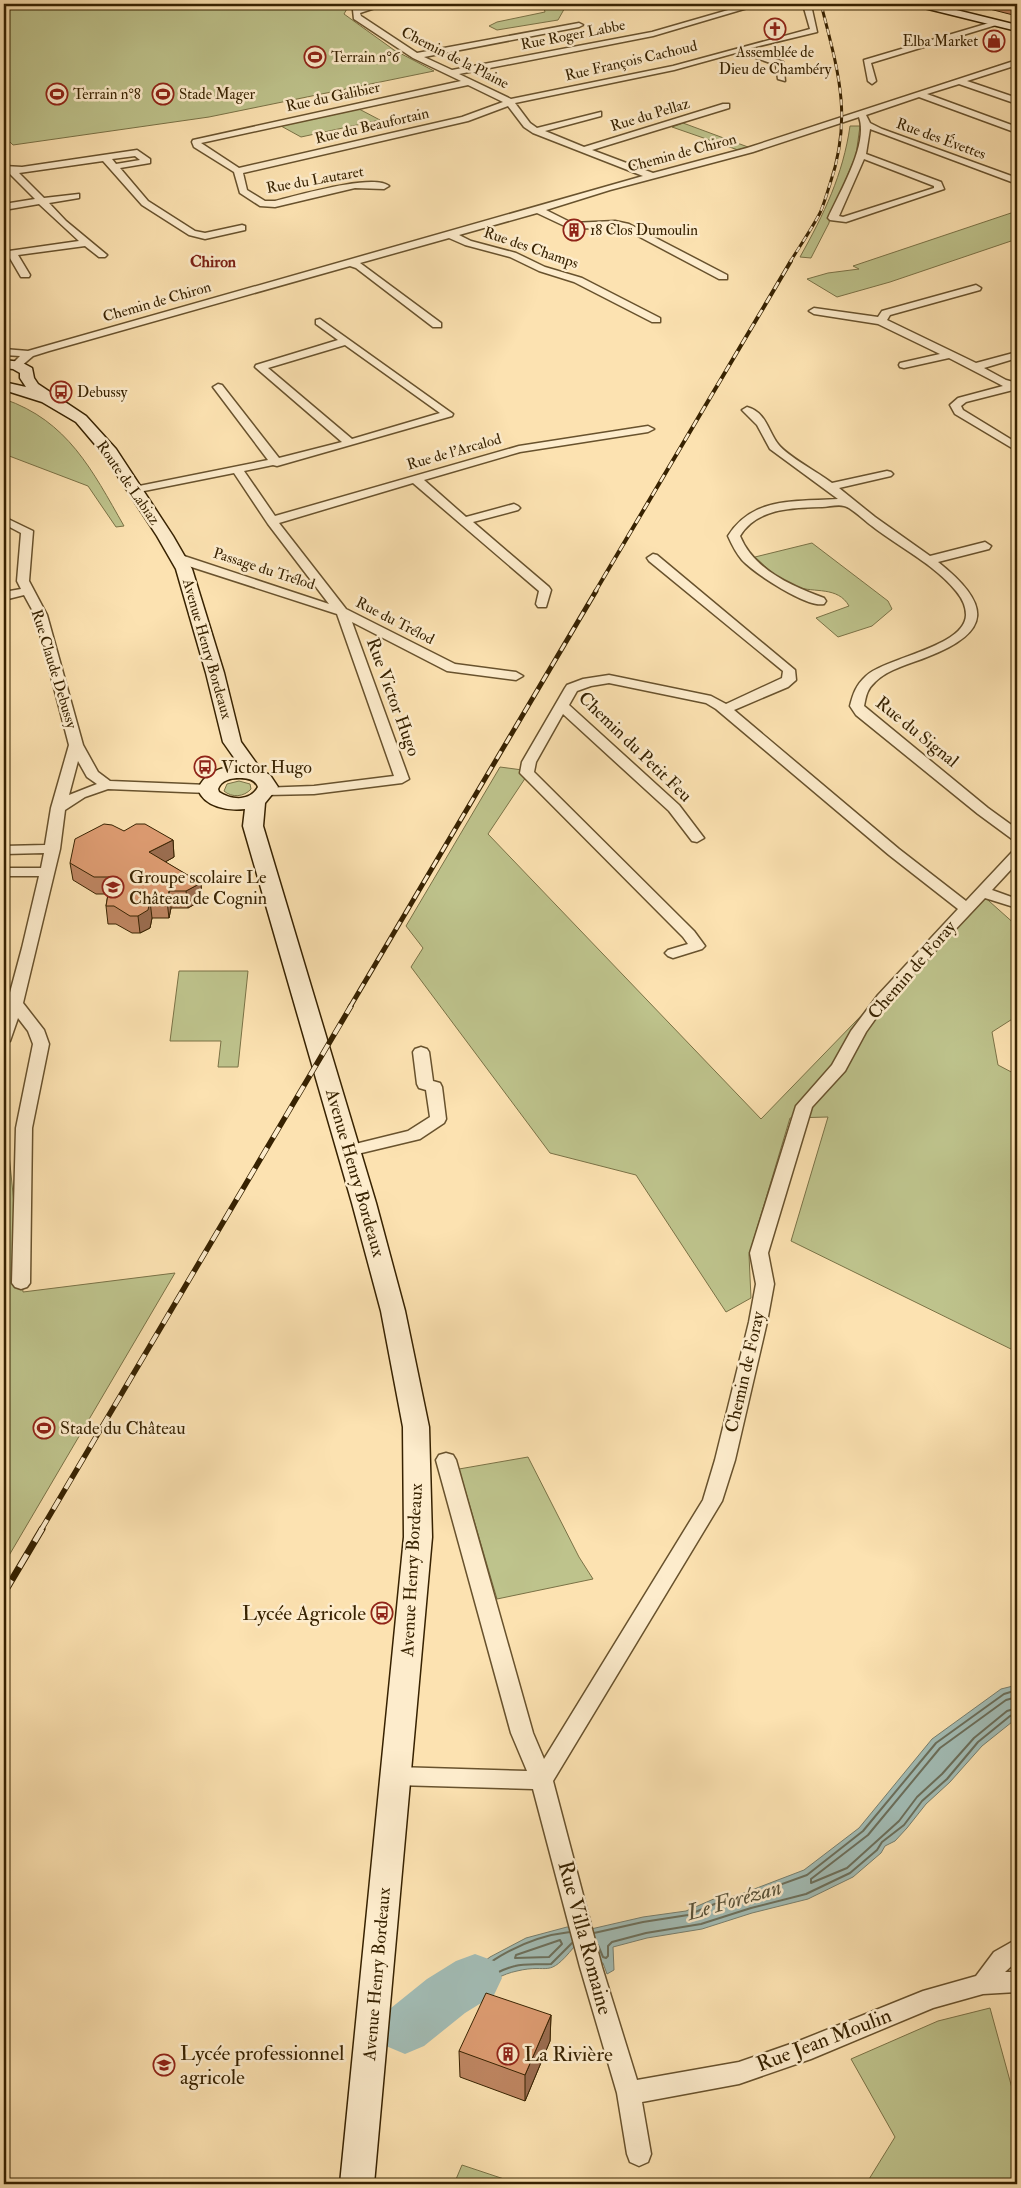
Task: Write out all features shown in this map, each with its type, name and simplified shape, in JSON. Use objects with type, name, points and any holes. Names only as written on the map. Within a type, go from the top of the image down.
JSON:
[{"type":"main road","points":[[920,4],[1017,29]]},
{"type":"main road","points":[[956,13],[988,24],[1017,29]]},
{"type":"main road","name":"Route de Labiaz","points":[[7,360],[27,371],[27,378],[33,386],[47,398],[81,420],[110,452],[165,536],[177,558]]},
{"type":"main road","points":[[6,387],[27,378]]},
{"type":"main road","name":"Route de Labiaz","points":[[6,387],[47,398]]},
{"type":"main road","name":"Avenue Henry Bordeaux","points":[[177,558],[184,569],[232,742],[256,774],[267,782],[261,796],[254,826]]},
{"type":"main road","name":"Avenue Henry Bordeaux","points":[[225,774],[232,742]]},
{"type":"main road","points":[[256,774],[235,772],[225,774],[211,781],[208,789],[210,795],[216,800],[236,804],[261,796]]},
{"type":"main road","name":"Avenue Henry Bordeaux","points":[[236,804],[254,826],[349,1151],[393,1311],[416,1427],[418,1537],[357,2184]]},
{"type":"street","name":"Chemin de la Plaine","points":[[383,4],[362,8],[356,12],[357,17],[416,56],[510,102],[527,125],[536,131],[652,176]]},
{"type":"street","name":"Rue Roger Labbe","points":[[450,72],[653,34],[757,4]]},
{"type":"street","name":"Rue François Cachoud","points":[[510,102],[674,68],[814,30],[808,7],[802,4]]},
{"type":"street","points":[[872,81],[868,62],[988,24]]},
{"type":"street","points":[[416,56],[579,25]]},
{"type":"street","points":[[739,49],[780,64],[782,79]]},
{"type":"street","name":"Chemin de Chiron","points":[[7,360],[652,176],[750,150],[1017,62]]},
{"type":"street","points":[[958,81],[1017,101]]},
{"type":"street","name":"Rue du Galibier","points":[[238,171],[197,145],[196,142],[202,139],[470,82]]},
{"type":"street","points":[[918,94],[1017,130]]},
{"type":"street","name":"Rue du Beaufortain","points":[[238,171],[465,119],[510,102]]},
{"type":"street","name":"Rue du Pellaz","points":[[582,150],[726,106]]},
{"type":"street","points":[[536,131],[598,114]]},
{"type":"street","points":[[861,155],[938,184],[939,189],[843,220],[834,218],[861,155],[866,124],[862,114]]},
{"type":"street","name":"Rue des Évettes","points":[[866,124],[879,131],[1017,181]]},
{"type":"street","points":[[8,170],[137,153],[147,161],[113,167]]},
{"type":"street","points":[[104,158],[145,203],[192,233],[205,236],[242,228]]},
{"type":"street","points":[[8,170],[86,243],[102,255]]},
{"type":"street","name":"Rue du Lautaret","points":[[238,171],[243,191],[263,204],[275,204],[355,184],[384,186]]},
{"type":"street","points":[[4,207],[76,196]]},
{"type":"street","points":[[242,202],[254,199]]},
{"type":"street","points":[[538,210],[571,226],[615,224],[626,226],[723,277]]},
{"type":"street","name":"Rue des Champs","points":[[448,234],[468,243],[513,255],[542,269],[578,280],[656,320]]},
{"type":"street","points":[[25,275],[12,253],[86,243]]},
{"type":"street","points":[[351,263],[358,266],[437,325]]},
{"type":"street","points":[[881,321],[886,314],[976,288]]},
{"type":"street","points":[[814,311],[881,321],[1002,382],[1016,386]]},
{"type":"street","points":[[134,490],[277,463],[448,414],[320,322]]},
{"type":"street","points":[[346,341],[260,366],[350,443]]},
{"type":"street","name":"Chemin de Chiron","points":[[7,360],[29,354]]},
{"type":"street","points":[[904,365],[950,355]]},
{"type":"street","points":[[975,367],[1017,355]]},
{"type":"street","points":[[218,386],[277,463]]},
{"type":"street","points":[[1016,386],[962,400],[955,405],[958,412],[1017,448]]},
{"type":"street","name":"Rue du Signal","points":[[747,410],[764,424],[774,447],[927,561],[956,584],[965,594],[970,602],[973,613],[970,624],[953,641],[874,675],[859,690],[857,706],[861,712],[983,811],[1017,836]]},
{"type":"street","name":"Rue de l'Arcalod","points":[[272,521],[519,449],[648,429]]},
{"type":"street","name":"Rue du Trélod","points":[[238,471],[272,521],[342,612],[452,668],[516,676]]},
{"type":"street","points":[[829,487],[887,474]]},
{"type":"street","points":[[415,479],[545,590],[542,604]]},
{"type":"street","points":[[820,601],[797,592],[757,566],[742,552],[736,544],[734,536],[742,523],[758,512],[787,506],[847,502]]},
{"type":"street","points":[[463,521],[514,508]]},
{"type":"street","name":"Rue Claude Debussy","points":[[4,520],[27,531],[23,581],[41,615],[76,745],[92,774],[107,786]]},
{"type":"street","points":[[927,561],[985,546]]},
{"type":"street","name":"Passage du Trélod","points":[[177,558],[342,612]]},
{"type":"street","points":[[653,558],[789,670],[788,680],[783,684],[724,709]]},
{"type":"street","points":[[4,596],[28,591]]},
{"type":"street","name":"Rue Victor Hugo","points":[[261,796],[402,778],[342,612]]},
{"type":"street","name":"Chemin du Petit Feu","points":[[697,838],[674,808],[562,706],[572,688],[588,682],[609,679],[711,700],[894,852],[967,909]]},
{"type":"street","points":[[562,706],[529,762],[527,773],[689,934],[697,946],[673,953]]},
{"type":"street","name":"Rue Claude Debussy","points":[[4,1038],[7,1022],[15,1004],[53,849],[58,808],[76,745]]},
{"type":"street","points":[[58,808],[80,794],[107,786],[208,789]]},
{"type":"street","points":[[4,850],[53,849]]},
{"type":"street","name":"Chemin de Foray","points":[[542,1780],[712,1501],[725,1460],[758,1322],[765,1284],[759,1253],[804,1106],[839,1067],[860,1031],[883,998],[1017,855]]},
{"type":"street","points":[[4,872],[47,872]]},
{"type":"street","points":[[982,892],[1017,904]]},
{"type":"street","points":[[15,1004],[36,1030],[41,1044],[24,1128],[22,1283]]},
{"type":"street","points":[[349,1151],[414,1135],[438,1119],[434,1087],[425,1084],[421,1052]]},
{"type":"street","name":"Avenue Henry Bordeaux","points":[[446,1460],[522,1733],[542,1780]]},
{"type":"street","points":[[396,1776],[542,1780]]},
{"type":"street","name":"Rue Villa Romaine","points":[[542,1780],[591,1967],[629,2093],[639,2154]]},
{"type":"street","points":[[983,1984],[1002,1959],[1017,1949]]},
{"type":"street","name":"Rue Jean Moulin","points":[[629,2093],[739,2073],[803,2051],[931,1998],[983,1984],[1017,1982]]},
{"type":"green space","name":"Stade Mager","points":[[4,4],[374,4],[348,7],[344,14],[394,50],[434,71],[209,117],[13,145],[4,136]]},
{"type":"green space","points":[[543,4],[567,4],[558,20],[497,30],[489,26],[497,22],[545,12]]},
{"type":"green space","points":[[359,109],[380,120],[301,137],[281,126]]},
{"type":"green space","points":[[683,123],[748,147],[738,150],[672,127]]},
{"type":"green space","points":[[850,126],[860,126],[856,155],[829,223],[811,258],[800,257],[831,194],[843,161]]},
{"type":"green space","points":[[1017,211],[1017,239],[890,282],[837,297],[807,279],[828,273],[859,269],[853,266]]},
{"type":"green space","points":[[4,399],[26,408],[62,434],[89,467],[124,526],[116,527],[88,486],[4,454]]},
{"type":"green space","points":[[812,543],[888,601],[892,609],[872,626],[838,637],[816,618],[849,606],[839,595],[791,585],[774,574],[755,557]]},
{"type":"green space","points":[[500,767],[530,771],[488,834],[761,1119],[980,893],[1017,926],[1017,1016],[992,1032],[998,1065],[1017,1075],[1017,1352],[791,1241],[828,1117],[790,1118],[749,1255],[751,1298],[726,1312],[636,1175],[550,1153],[411,967],[423,948],[406,926]]},
{"type":"green space","points":[[239,781],[250,784],[251,789],[245,794],[238,796],[224,791],[227,784]]},
{"type":"green space","points":[[179,971],[248,971],[238,1067],[218,1067],[221,1041],[170,1041]]},
{"type":"green space","name":"Stade du Château","points":[[4,1125],[6,1125],[23,1292],[175,1273],[4,1564]]},
{"type":"green space","points":[[528,1457],[579,1557],[593,1579],[497,1599],[459,1469]]},
{"type":"green space","points":[[990,2008],[1015,2099],[1017,2099],[1017,2184],[866,2184],[895,2137],[851,2059],[938,2021]]},
{"type":"green space","points":[[462,2165],[519,2184],[454,2184]]},
{"type":"water","points":[[1017,1685],[1017,1718],[982,1746],[950,1782],[926,1804],[895,1841],[885,1846],[881,1853],[853,1877],[808,1899],[752,1913],[702,1929],[647,1938],[613,1947],[614,1970],[607,1974],[603,1963],[599,1963],[595,1949],[574,1947],[553,1967],[517,1971],[497,1978],[451,2017],[434,2012],[430,2003],[490,1957],[526,1938],[567,1927],[591,1929],[643,1917],[686,1911],[716,1898],[736,1896],[804,1870],[859,1828],[932,1739],[1001,1689]]},
{"type":"building","points":[[104,824],[112,825],[124,831],[136,824],[145,824],[173,840],[149,852],[201,883],[186,891],[169,891],[167,901],[150,901],[148,910],[138,916],[130,916],[114,906],[106,906],[111,877],[94,877],[70,863],[75,839]]},
{"type":"building","points":[[486,1993],[551,2015],[525,2075],[459,2051]]},
{"type":"waterway","name":"Le Forézan","points":[[405,2029],[446,1996],[475,1978]]},
{"type":"railway","points":[[790,262],[821,210],[837,159],[841,137],[842,115],[837,72],[821,4]]},
{"type":"railway","points":[[595,592],[791,261]]},
{"type":"railway","points":[[350,1007],[596,591]]},
{"type":"railway","points":[[41,1530],[351,1006]]},
{"type":"railway","points":[[4,1593],[42,1529]]},
{"type":"place","name":"Assemblée de Dieu de Chambéry","points":[[775,29]]},
{"type":"place","name":"Elba Market","points":[[994,41]]},
{"type":"place","name":"Terrain n°6","points":[[315,57]]},
{"type":"place","name":"Terrain n°8","points":[[57,94]]},
{"type":"place","name":"Stade Mager","points":[[163,94]]},
{"type":"place","name":"18 Clos Dumoulin","points":[[574,230]]},
{"type":"place","name":"Debussy","points":[[61,392]]},
{"type":"place","name":"Victor Hugo","points":[[205,767]]},
{"type":"place","name":"Groupe scolaire Le Château de Cognin","points":[[113,887]]},
{"type":"place","name":"Stade du Château","points":[[44,1428]]},
{"type":"place","name":"Lycée Agricole","points":[[382,1613]]},
{"type":"place","name":"La Rivière","points":[[508,2054]]},
{"type":"place","name":"Lycée professionnel agricole","points":[[164,2065]]},
{"type":"district","name":"Chiron","points":[[213,262]]}]
